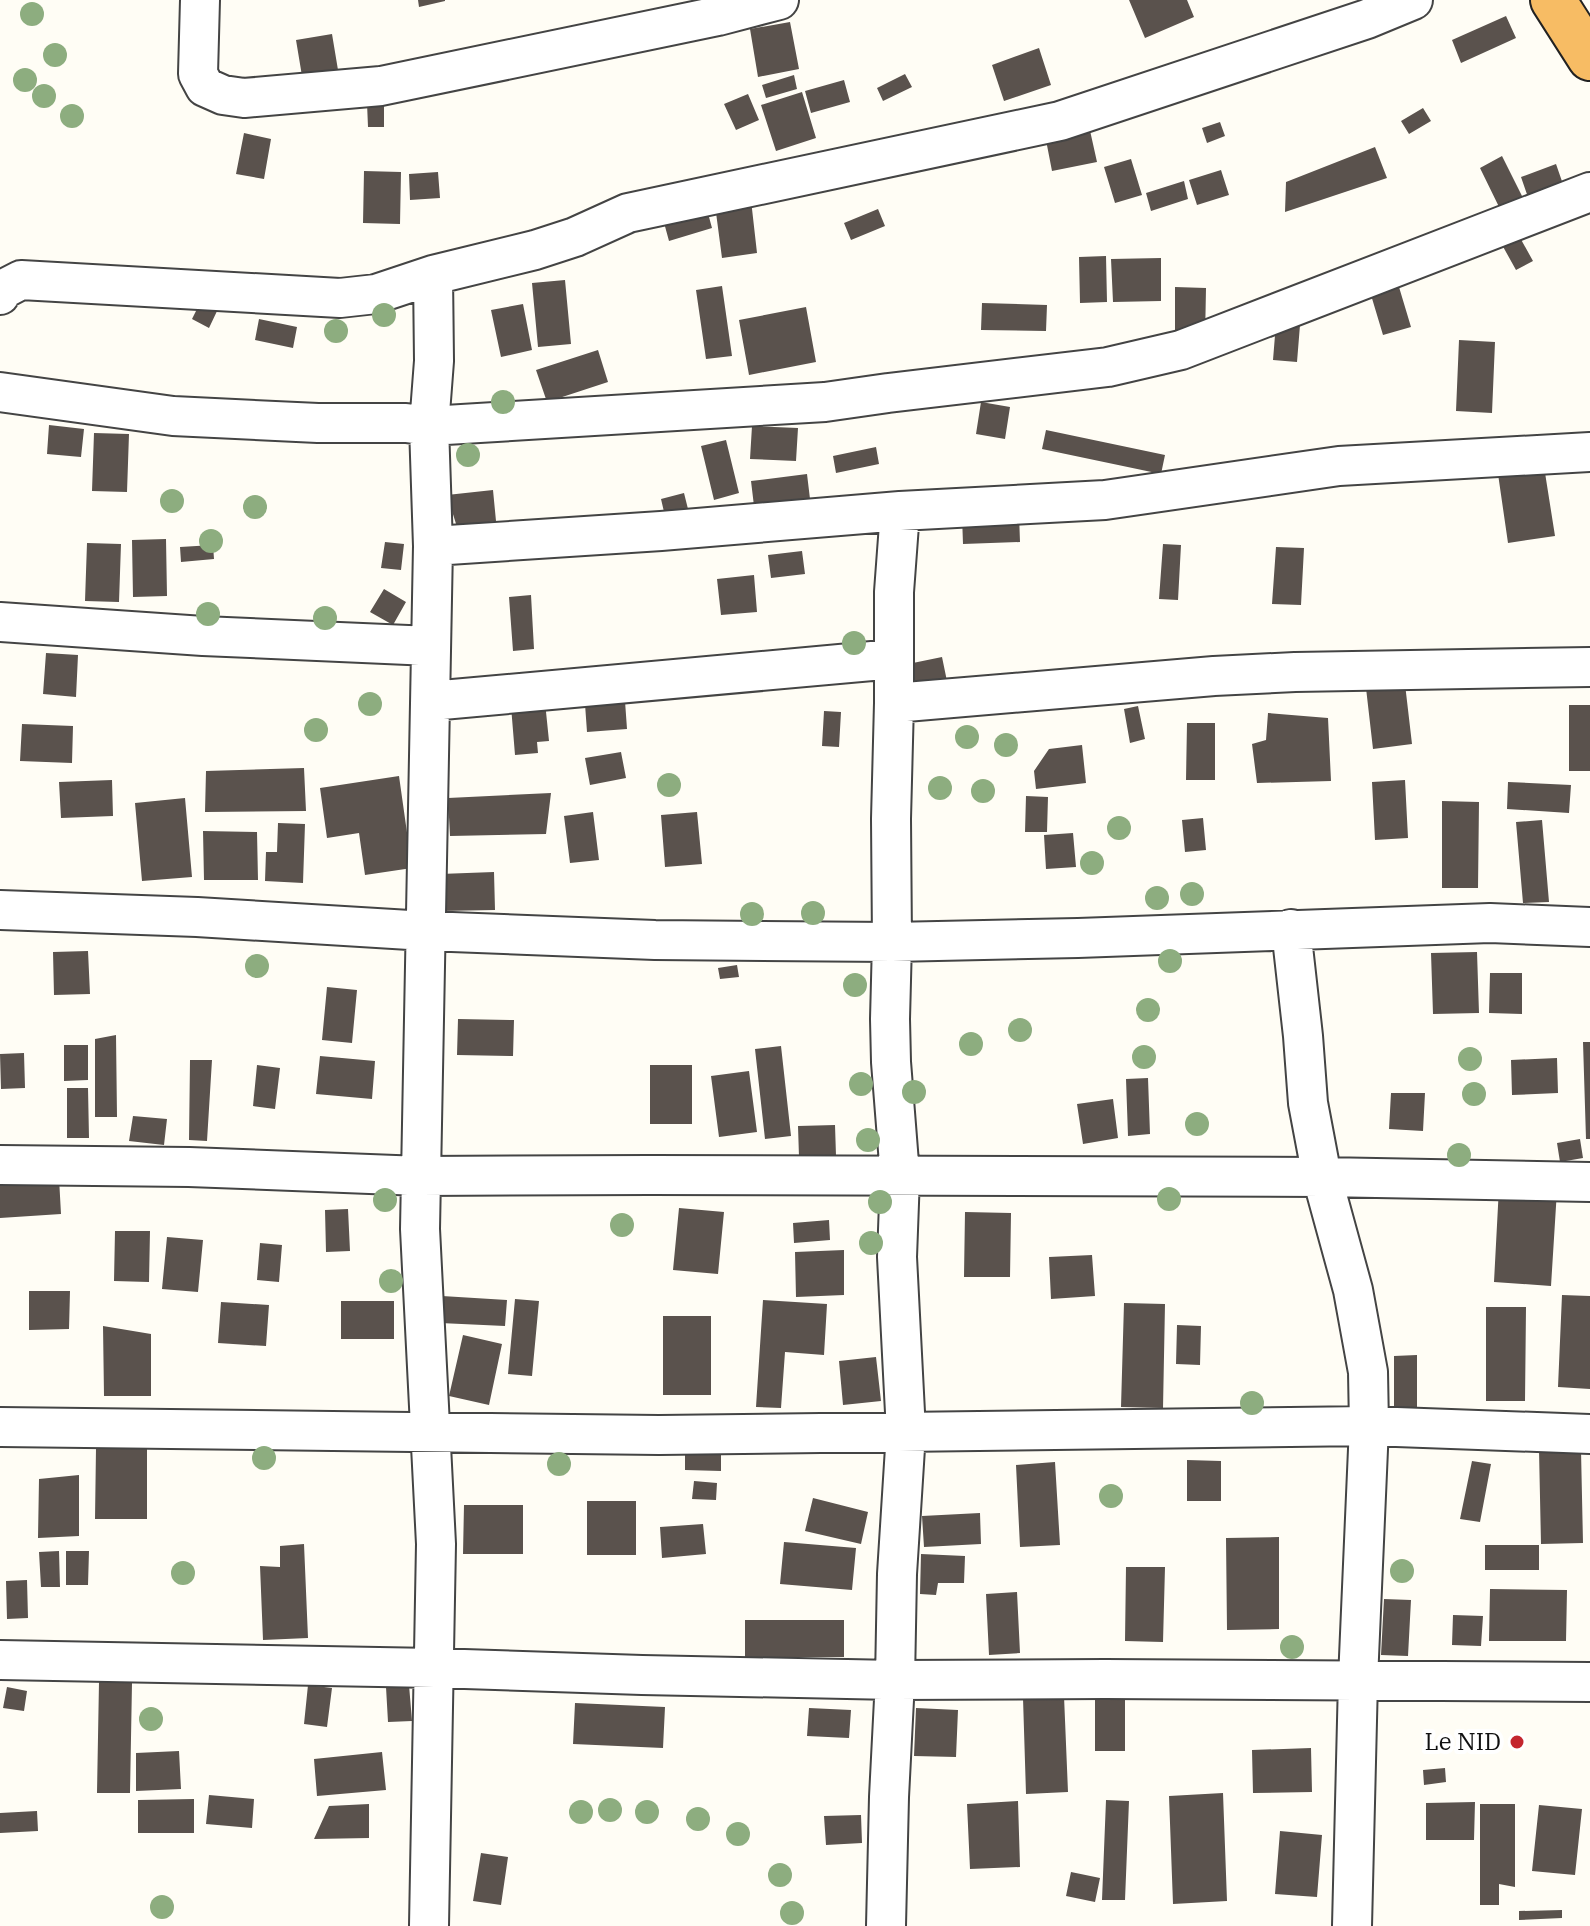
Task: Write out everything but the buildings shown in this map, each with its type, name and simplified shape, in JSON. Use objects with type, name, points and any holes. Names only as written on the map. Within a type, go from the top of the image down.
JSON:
[{"type":"highway","points":[[1553,0],[1590,58]]},
{"type":"street","points":[[200,0],[198,74],[205,87],[223,95],[244,98],[381,86],[718,16],[779,0]]},
{"type":"street","points":[[0,295],[2,290],[21,280],[340,298],[376,294],[433,275],[535,250],[575,237],[628,213],[1060,121],[1367,19],[1413,0]]},
{"type":"street","points":[[0,392],[173,416],[429,426],[825,402],[1108,367],[1181,350],[1590,192]]},
{"type":"street","points":[[429,1926],[436,1544],[420,1229],[431,701],[433,546],[429,426],[434,361],[433,275]]},
{"type":"street","points":[[433,546],[900,511],[1105,500],[1339,466],[1590,452]]},
{"type":"street","points":[[886,1926],[897,1574],[906,1432],[897,1257],[900,1176],[890,1019],[894,592],[900,511]]},
{"type":"street","points":[[0,622],[203,636],[431,646]]},
{"type":"street","points":[[431,701],[894,659]]},
{"type":"street","points":[[894,703],[1214,676],[1590,667]]},
{"type":"street","points":[[0,910],[655,940],[892,942],[1490,923],[1590,927]]},
{"type":"street","points":[[1291,929],[1308,1103],[1322,1177],[1353,1290],[1368,1372],[1369,1426],[1352,1926]]},
{"type":"street","points":[[0,1165],[189,1167],[421,1176],[1322,1177],[1590,1182]]},
{"type":"street","points":[[0,1427],[659,1435],[1369,1426],[1590,1434]]},
{"type":"street","points":[[0,1660],[895,1680],[1590,1682]]},
{"type":"place","name":"Le NID","points":[[1517,1742]]}]
